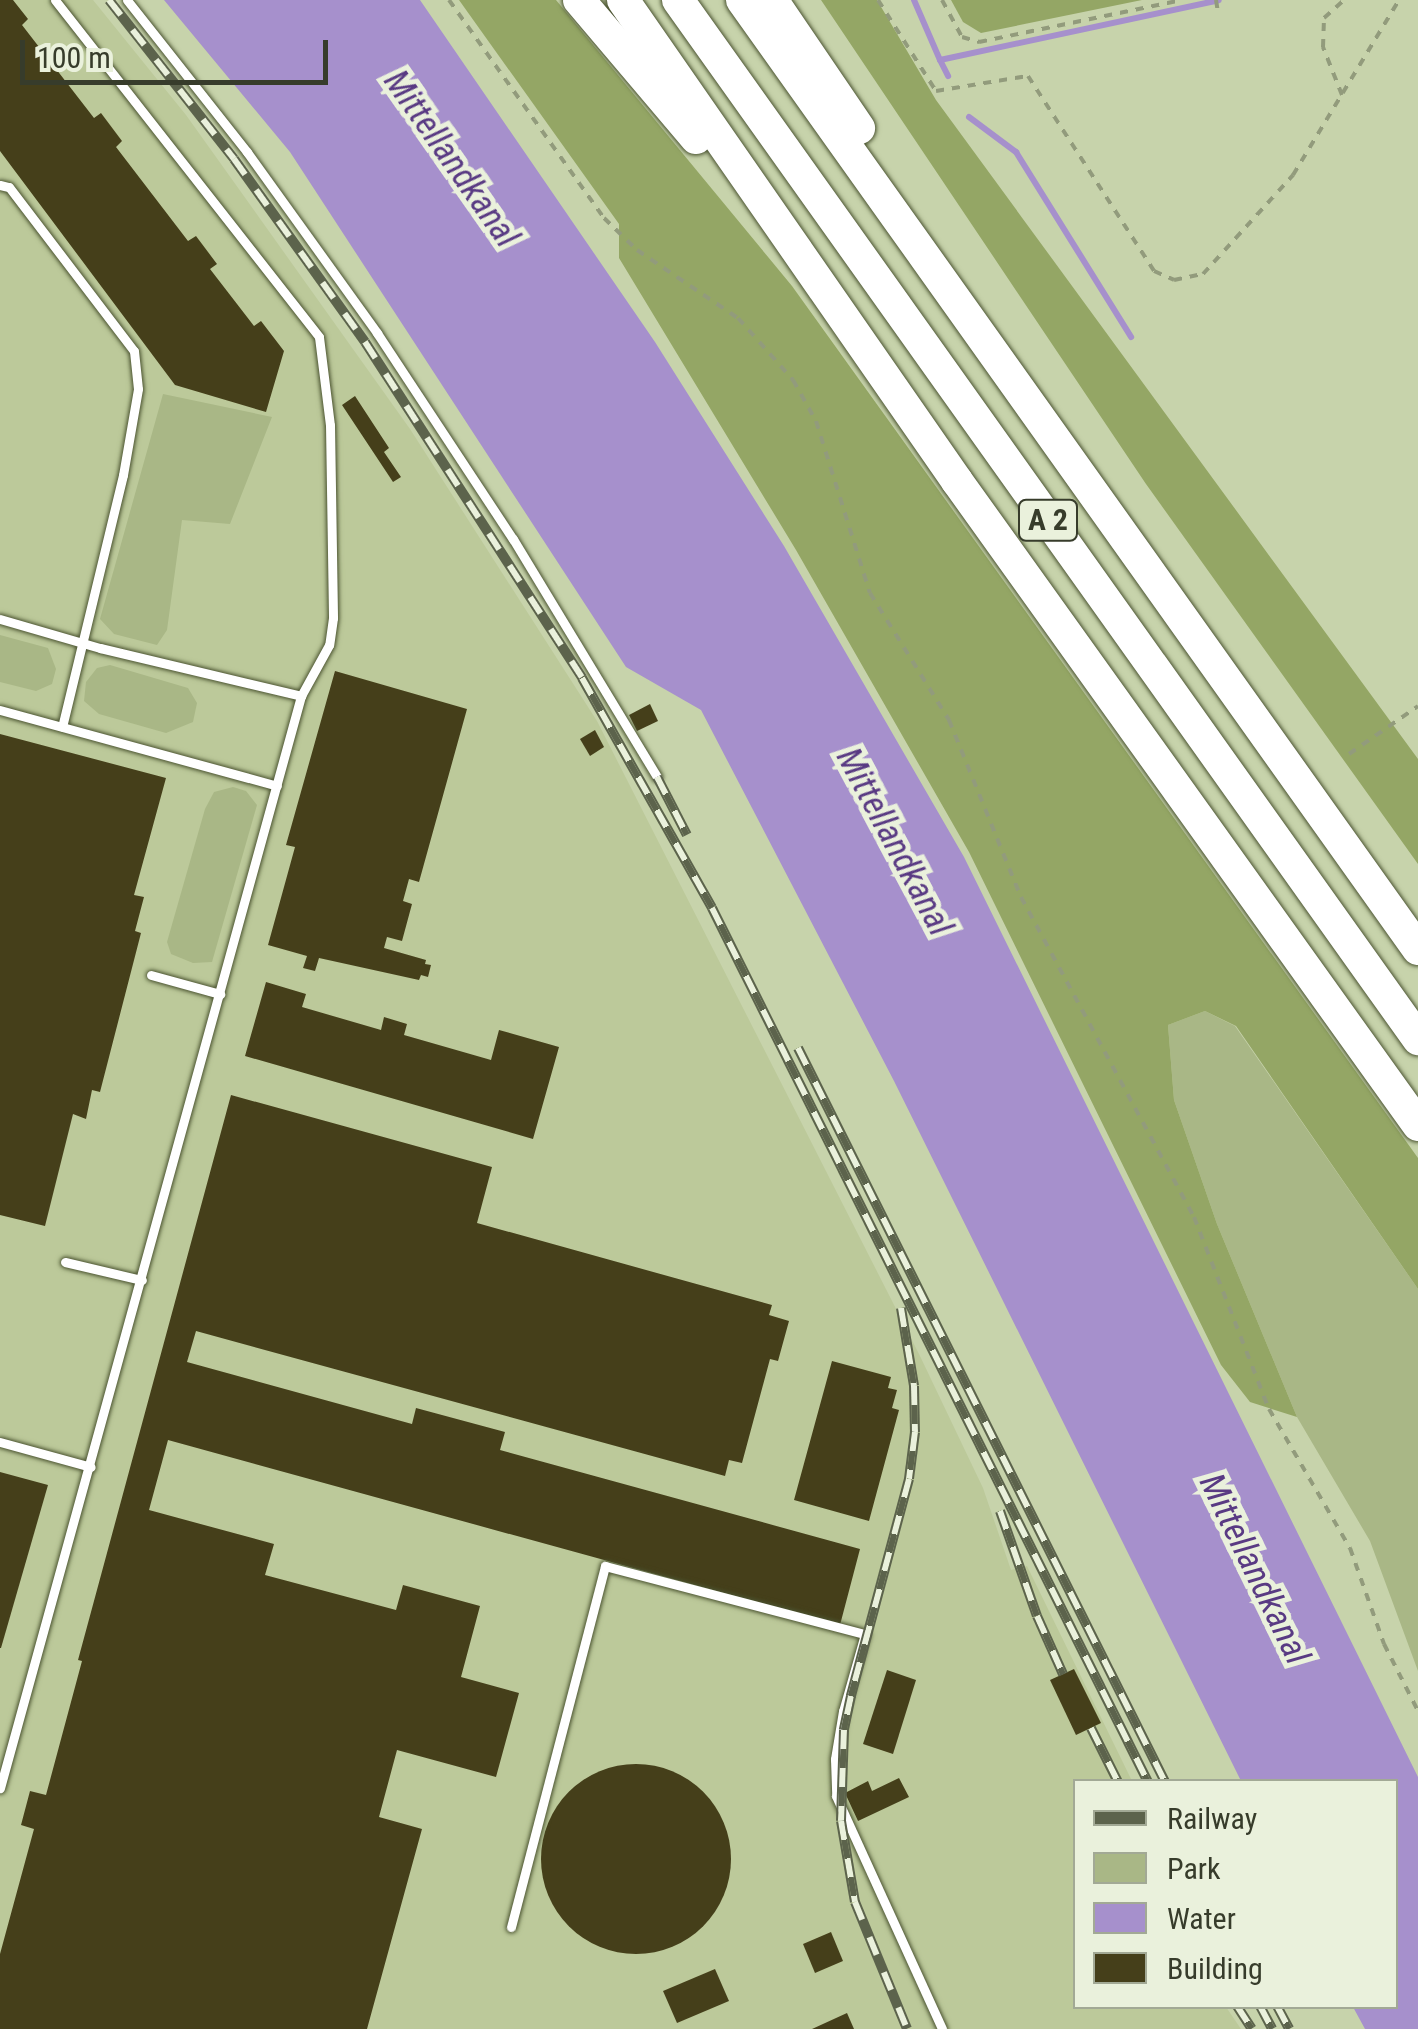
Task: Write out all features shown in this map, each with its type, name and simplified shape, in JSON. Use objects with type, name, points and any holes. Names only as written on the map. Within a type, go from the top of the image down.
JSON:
[{"type":"highway","points":[[579,0],[696,138],[957,481]]},
{"type":"highway","points":[[624,0],[957,481],[1418,1125]]},
{"type":"highway","name":"A 2","points":[[678,0],[1418,1038]]},
{"type":"highway","name":"A 2","points":[[742,0],[1418,949]]},
{"type":"highway","points":[[772,0],[927,227],[1029,404]]},
{"type":"lane","points":[[0,1788],[302,696],[329,645],[334,618],[330,425],[318,338],[55,0]]},
{"type":"lane","points":[[127,0],[247,152],[378,333],[512,539],[657,778]]},
{"type":"lane","points":[[0,185],[9,187],[134,351],[135,406],[62,727]]},
{"type":"lane","points":[[0,619],[302,696]]},
{"type":"lane","points":[[0,710],[277,786]]},
{"type":"lane","points":[[151,975],[220,994]]},
{"type":"lane","points":[[65,1262],[142,1280]]},
{"type":"lane","points":[[0,1442],[91,1468]]},
{"type":"lane","points":[[512,1927],[606,1566],[865,1634],[835,1759],[836,1796],[942,2029]]},
{"type":"path","points":[[449,0],[604,218],[637,250],[738,318],[767,346],[808,408],[831,464],[854,554],[870,594],[949,720],[1020,897],[1194,1217],[1269,1410],[1350,1548],[1384,1644],[1418,1710]]},
{"type":"path","points":[[878,0],[936,91],[1028,76],[1154,271],[1174,280],[1203,274],[1293,176],[1399,0]]},
{"type":"path","points":[[942,0],[962,37],[979,42],[1181,0]]},
{"type":"path","points":[[1216,0],[1218,14]]},
{"type":"path","points":[[1342,95],[1323,47],[1324,18],[1344,0]]},
{"type":"path","points":[[1349,754],[1418,706]]},
{"type":"shaded area","points":[[0,0],[93,0],[186,115],[410,429],[597,721],[919,1354],[983,1488],[1011,1570],[1027,1566],[1131,1779],[1073,1779],[1073,2009],[1227,2009],[1241,2029],[0,2029]]},
{"type":"shaded area","points":[[459,0],[556,0],[792,286],[1418,1158],[1418,1289],[1236,1026],[1205,1011],[1168,1025],[1174,1100],[1217,1224],[1297,1417],[1250,1402],[1221,1365],[969,852],[796,550],[619,258],[619,224]]},
{"type":"shaded area","points":[[821,0],[877,0],[936,100],[1418,759],[1418,864],[1146,484]]},
{"type":"shaded area","points":[[951,0],[1142,0],[981,33],[963,22]]},
{"type":"green space","points":[[163,394],[272,417],[230,524],[182,520],[167,630],[157,645],[114,634],[100,619]]},
{"type":"green space","points":[[0,635],[48,648],[56,669],[52,684],[36,691],[0,682]]},
{"type":"green space","points":[[110,665],[188,688],[197,703],[193,722],[166,733],[99,714],[84,701],[86,682],[97,668]]},
{"type":"green space","points":[[233,787],[246,791],[257,805],[212,962],[193,963],[171,954],[167,942],[205,809],[214,792]]},
{"type":"green space","points":[[1205,1011],[1235,1026],[1418,1289],[1418,1671],[1370,1541],[1297,1417],[1217,1224],[1174,1100],[1168,1025]]},
{"type":"water","name":"Mittellandkanal","points":[[164,0],[420,0],[655,342],[784,546],[964,857],[1418,1777],[1418,2029],[1365,2029],[1354,2009],[1398,2009],[1398,1779],[1240,1779],[894,1081],[701,710],[626,667],[290,152]]},
{"type":"building","points":[[0,0],[13,0],[28,19],[22,25],[94,118],[101,113],[122,141],[116,147],[188,241],[196,236],[217,264],[210,269],[254,326],[261,321],[284,351],[266,412],[175,385],[0,151]]},
{"type":"building","points":[[355,396],[389,448],[384,452],[401,477],[393,482],[342,405]]},
{"type":"building","points":[[335,671],[467,709],[419,882],[409,879],[403,901],[412,904],[402,941],[387,937],[384,948],[426,960],[425,964],[431,965],[428,977],[421,975],[419,980],[319,958],[315,971],[303,968],[307,956],[268,945],[295,847],[286,845]]},
{"type":"building","points":[[650,704],[658,721],[637,731],[629,715]]},
{"type":"building","points":[[595,730],[604,747],[590,756],[580,739]]},
{"type":"building","points":[[0,734],[166,778],[134,895],[144,897],[135,931],[141,933],[100,1092],[92,1090],[86,1119],[73,1114],[45,1226],[0,1215]]},
{"type":"building","points":[[266,982],[306,994],[302,1007],[381,1030],[384,1017],[407,1024],[404,1035],[491,1060],[499,1030],[559,1047],[533,1139],[245,1056]]},
{"type":"building","points":[[231,1095],[492,1167],[477,1223],[772,1305],[769,1315],[789,1321],[778,1361],[770,1359],[742,1463],[729,1460],[725,1476],[196,1331],[187,1362],[412,1424],[416,1408],[505,1432],[500,1450],[860,1549],[840,1625],[168,1440],[149,1510],[274,1544],[265,1575],[396,1610],[403,1585],[480,1606],[461,1677],[519,1693],[496,1777],[397,1750],[379,1817],[422,1829],[367,2029],[0,2029],[0,1954],[34,1829],[21,1825],[30,1791],[46,1795],[82,1661],[78,1660]]},
{"type":"building","points":[[832,1361],[891,1377],[888,1388],[897,1390],[892,1408],[899,1410],[869,1521],[794,1500]]},
{"type":"building","points":[[0,1472],[48,1485],[1,1648],[0,1648]]},
{"type":"building","points":[[1074,1669],[1101,1723],[1076,1735],[1050,1680]]},
{"type":"building","points":[[887,1670],[916,1680],[893,1754],[863,1744]]},
{"type":"building","points":[[636,1764],[672,1771],[703,1792],[724,1823],[731,1859],[724,1895],[703,1926],[672,1947],[636,1954],[600,1947],[569,1926],[548,1895],[541,1859],[548,1823],[569,1792],[600,1771]]},
{"type":"building","points":[[899,1778],[909,1797],[858,1821],[845,1793],[868,1781],[872,1791]]},
{"type":"building","points":[[831,1932],[843,1961],[815,1973],[803,1944]]},
{"type":"building","points":[[715,1969],[729,2001],[677,2023],[663,1991]]},
{"type":"building","points":[[847,2013],[854,2029],[812,2029]]},
{"type":"waterway","points":[[914,0],[940,60],[1219,0]]},
{"type":"waterway","points":[[940,60],[948,76]]},
{"type":"waterway","points":[[969,117],[1016,152],[1131,337]]},
{"type":"railway","points":[[109,0],[234,159],[365,342],[582,678],[712,908],[1147,1779]]},
{"type":"railway","points":[[657,777],[687,835]]},
{"type":"railway","points":[[798,1048],[1164,1779]]},
{"type":"railway","points":[[901,1308],[914,1386],[915,1432],[909,1479],[844,1730],[841,1821],[855,1902],[907,2029]]},
{"type":"railway","points":[[1000,1511],[1037,1616],[1063,1674]]},
{"type":"railway","points":[[1091,1728],[1116,1779]]},
{"type":"railway","points":[[1239,2009],[1252,2029]]},
{"type":"railway","points":[[1262,2009],[1272,2029]]},
{"type":"railway","points":[[1279,2009],[1289,2029]]}]
